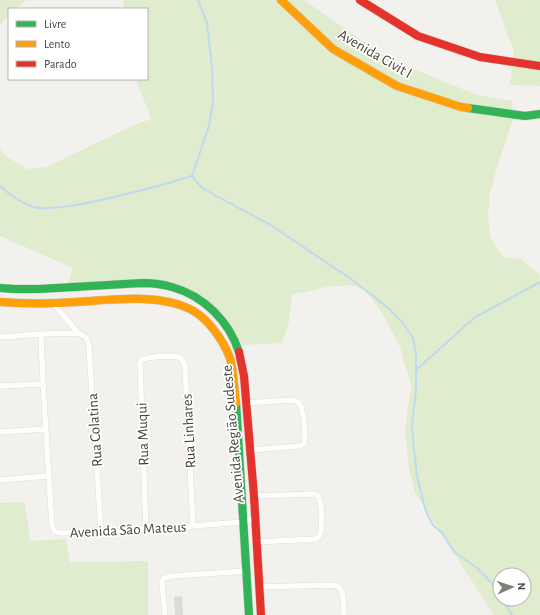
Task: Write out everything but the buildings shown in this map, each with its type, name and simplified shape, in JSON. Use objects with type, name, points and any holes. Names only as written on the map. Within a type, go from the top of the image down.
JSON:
[{"type":"street","points":[[360,0],[418,36],[480,57],[540,66]]},
{"type":"street","name":"Avenida Civit I","points":[[283,1],[333,49],[397,86],[460,107],[525,116],[540,114]]},
{"type":"street","name":"Avenida Região Sudeste","points":[[0,288],[23,290],[122,284],[162,284],[185,292],[212,309],[221,318],[238,346],[241,358],[247,403],[261,615]]},
{"type":"street","name":"Avenida Região Sudeste","points":[[0,302],[24,304],[144,299],[158,300],[179,305],[190,310],[200,316],[212,327],[226,348],[233,374],[239,442],[249,615]]},
{"type":"street","name":"Rua Colatina","points":[[53,303],[78,333],[86,338],[89,347],[101,532]]},
{"type":"street","points":[[0,337],[78,333]]},
{"type":"street","name":"Avenida São Mateus","points":[[41,334],[52,525],[54,531],[60,533],[101,532],[194,526],[243,522],[255,518]]},
{"type":"street","name":"Rua Linhares","points":[[161,356],[178,356],[185,364],[194,526]]},
{"type":"street","name":"Rua Muqui","points":[[146,529],[140,364],[142,359],[161,356]]},
{"type":"street","points":[[0,386],[43,384]]},
{"type":"street","points":[[247,403],[298,402],[301,406],[304,420],[306,440],[302,445],[250,450]]},
{"type":"street","points":[[0,432],[46,429]]},
{"type":"street","points":[[239,442],[250,442]]},
{"type":"street","points":[[0,480],[49,476]]},
{"type":"street","points":[[254,496],[316,494],[320,498],[322,530],[318,538],[257,542]]},
{"type":"street","points":[[165,615],[162,585],[164,578],[172,576],[246,571]]},
{"type":"street","points":[[259,587],[335,585],[341,590],[344,615]]},
{"type":"green space","points":[[0,0],[26,0],[17,8],[8,8],[8,17],[0,25]]},
{"type":"green space","points":[[123,0],[304,0],[387,58],[477,95],[512,101],[513,120],[490,192],[488,216],[490,237],[503,257],[521,259],[540,275],[540,615],[494,615],[415,493],[409,468],[405,433],[409,397],[412,388],[400,347],[382,313],[365,290],[351,285],[326,287],[292,294],[289,319],[282,343],[243,345],[224,314],[171,281],[104,280],[68,284],[73,268],[0,236],[0,149],[5,156],[28,169],[47,167],[134,125],[151,119],[136,80],[148,80],[148,8],[124,8]]},
{"type":"green space","points":[[495,0],[540,0],[540,86],[510,85],[514,52]]},
{"type":"green space","points":[[25,502],[30,541],[66,539],[70,562],[148,561],[148,615],[0,615],[0,503]]},
{"type":"waterway","points":[[192,176],[209,126],[213,101],[212,68],[207,23],[198,0]]},
{"type":"waterway","points":[[192,176],[202,188],[269,224],[354,281],[388,308],[401,321],[413,338],[416,353],[416,389],[412,426],[417,476],[424,505],[433,525],[442,533],[453,550],[477,568],[492,584]]},
{"type":"waterway","points":[[0,186],[12,196],[24,203],[37,208],[47,208],[70,206],[101,200],[192,176]]},
{"type":"waterway","points":[[416,370],[474,318],[540,282]]},
{"type":"waterway","points":[[507,607],[512,615]]},
{"type":"traffic: fast","points":[[468,108],[525,116],[540,114]]},
{"type":"traffic: fast","points":[[0,288],[39,289],[142,283],[168,286],[184,291],[205,303],[214,311],[229,330],[239,352]]},
{"type":"traffic: fast","points":[[236,403],[249,615]]},
{"type":"traffic: slow","points":[[281,0],[333,49],[397,86],[468,108]]},
{"type":"traffic: slow","points":[[0,302],[66,303],[119,299],[149,299],[177,304],[190,309],[209,324],[227,351],[232,369],[236,403]]},
{"type":"traffic: jam","points":[[360,0],[418,36],[480,57],[540,66]]},
{"type":"traffic: jam","points":[[239,352],[244,376],[254,496],[261,615]]}]
